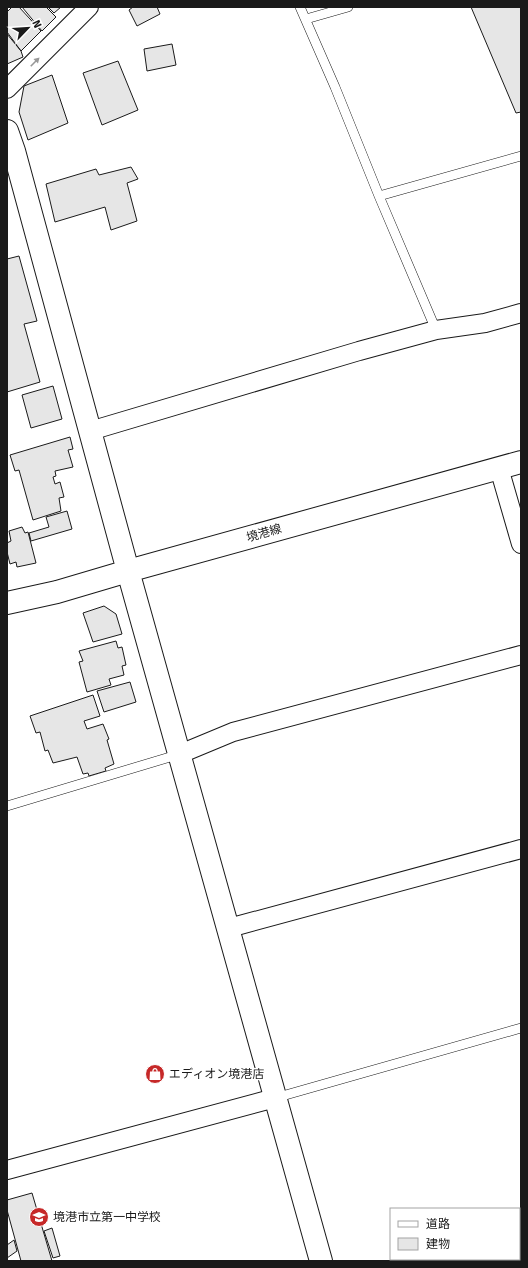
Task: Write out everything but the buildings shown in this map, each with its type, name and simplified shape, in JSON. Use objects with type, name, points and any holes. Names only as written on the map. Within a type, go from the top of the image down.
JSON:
[{"type":"street","points":[[7,90],[89,7]]},
{"type":"street","points":[[7,131],[16,158],[128,571],[321,1261]]},
{"type":"street","points":[[90,431],[359,351],[436,330],[485,323],[521,313]]},
{"type":"street","name":"境港線","points":[[7,603],[57,592],[521,462]]},
{"type":"street","points":[[499,468],[521,544]]},
{"type":"street","points":[[180,754],[233,732],[521,655]]},
{"type":"street","points":[[229,928],[521,849]]},
{"type":"street","points":[[7,1170],[276,1098]]},
{"type":"lane","points":[[300,7],[436,330]]},
{"type":"lane","points":[[306,19],[348,7]]},
{"type":"lane","points":[[379,196],[521,156]]},
{"type":"lane","points":[[7,806],[180,754]]},
{"type":"lane","points":[[276,1098],[521,1028]]},
{"type":"place","name":"エディオン境港店","points":[[155,1074]]},
{"type":"place","name":"境港市立第一中学校","points":[[39,1217]]}]
